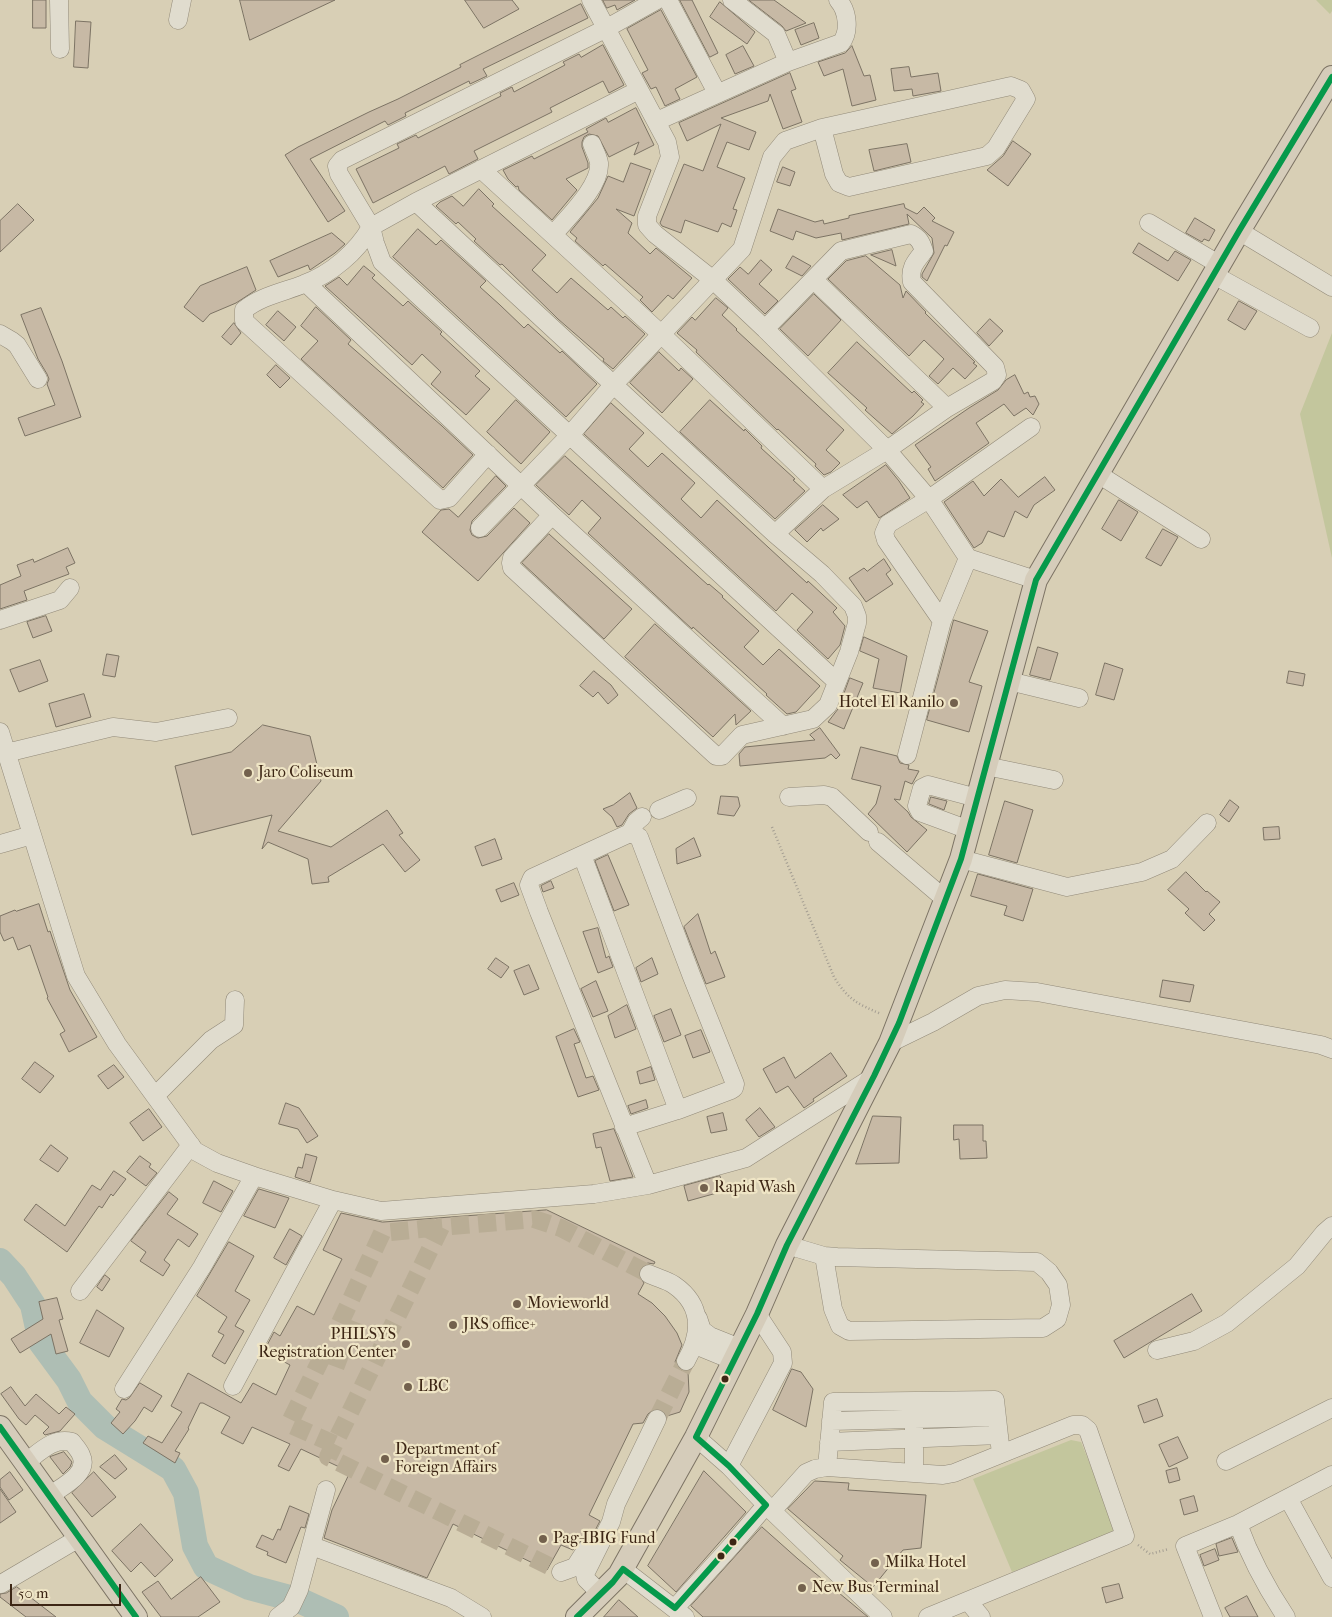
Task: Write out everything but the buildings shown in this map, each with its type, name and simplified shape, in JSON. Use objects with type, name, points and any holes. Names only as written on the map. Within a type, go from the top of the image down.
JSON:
[{"type":"main road","points":[[578,1617],[617,1578],[623,1569],[696,1437],[757,1314],[787,1244],[890,1044],[961,859],[1036,580],[1239,231],[1332,77]]},
{"type":"main road","points":[[0,1428],[136,1617]]},
{"type":"street","points":[[59,0],[60,48]]},
{"type":"street","points":[[178,20],[182,0]]},
{"type":"street","points":[[591,0],[667,142],[670,157],[647,216],[647,224],[655,234],[712,279],[887,450],[929,499],[968,558],[1036,580]]},
{"type":"street","points":[[657,0],[607,28],[342,160],[337,166],[339,174],[371,227],[382,262],[837,682]]},
{"type":"street","points":[[668,0],[717,94]]},
{"type":"street","points":[[732,0],[776,34],[788,62]]},
{"type":"street","points":[[657,121],[788,62],[842,43],[846,37],[846,19],[841,3],[838,0]]},
{"type":"street","points":[[480,528],[570,435],[614,384],[742,249],[772,157],[785,141],[822,128],[1011,86],[1021,90],[1026,99],[996,148],[987,156],[849,188],[839,183],[834,174],[822,128]]},
{"type":"street","points":[[488,454],[449,498],[440,500],[244,321],[244,310],[254,302],[326,274],[363,242],[371,227],[416,202],[639,90]]},
{"type":"street","points":[[553,235],[587,193],[594,180],[599,165],[592,144]]},
{"type":"street","points":[[481,169],[661,334],[823,489]]},
{"type":"street","points":[[416,202],[775,534],[822,574],[853,606],[857,616],[857,623],[849,652],[828,705],[813,719],[742,736],[722,756],[716,756],[512,568],[512,558],[552,515]]},
{"type":"street","points":[[1149,223],[1217,270],[1310,328]]},
{"type":"street","points":[[1239,231],[1332,287]]},
{"type":"street","points":[[765,329],[841,251],[911,234],[921,242],[924,251],[912,268],[912,282],[995,367],[997,375],[993,381],[947,408],[887,450],[823,489],[775,534]]},
{"type":"street","points":[[814,280],[947,408]]},
{"type":"street","points":[[306,283],[552,515],[783,726]]},
{"type":"street","points":[[0,334],[17,345],[38,379]]},
{"type":"street","points":[[942,621],[886,540],[884,533],[888,524],[929,499],[1031,427]]},
{"type":"street","points":[[1098,474],[1201,539]]},
{"type":"street","points":[[907,754],[942,621],[968,558]]},
{"type":"street","points":[[0,620],[60,600],[70,588]]},
{"type":"street","points":[[1008,681],[1079,698]]},
{"type":"street","points":[[6,753],[113,727],[156,732],[228,718]]},
{"type":"street","points":[[0,732],[76,976],[117,1044],[195,1151],[217,1163],[333,1200],[381,1211],[594,1194],[648,1185],[746,1158],[874,1076]]},
{"type":"street","points":[[986,766],[1054,780]]},
{"type":"street","points":[[969,830],[920,812],[917,806],[922,788],[928,785],[977,798]]},
{"type":"street","points":[[788,796],[824,795],[832,797],[874,837],[946,900]]},
{"type":"street","points":[[659,810],[687,798]]},
{"type":"street","points":[[642,817],[636,822],[630,833],[532,878],[529,885],[648,1185]]},
{"type":"street","points":[[961,859],[1067,887],[1142,872],[1172,859],[1207,823]]},
{"type":"street","points":[[624,1127],[732,1090],[735,1084],[639,837],[630,833]]},
{"type":"street","points":[[0,844],[32,835]]},
{"type":"street","points":[[582,855],[678,1110]]},
{"type":"street","points":[[890,1044],[978,996],[1005,990],[1037,992],[1321,1045],[1332,1050]]},
{"type":"street","points":[[155,1096],[211,1040],[234,1025],[234,1000]]},
{"type":"street","points":[[80,1291],[191,1145]]},
{"type":"street","points":[[124,1389],[202,1267],[254,1176]]},
{"type":"street","points":[[234,1386],[333,1200]]},
{"type":"street","points":[[1157,1350],[1194,1341],[1227,1323],[1297,1266],[1332,1226]]},
{"type":"street","points":[[787,1244],[824,1256],[837,1257],[1037,1262],[1050,1272],[1058,1285],[1061,1305],[1057,1319],[1043,1328],[849,1331],[840,1326],[833,1309],[824,1256]]},
{"type":"street","points":[[649,1274],[674,1285],[689,1302],[702,1330],[737,1355]]},
{"type":"street","points":[[729,1466],[783,1363],[782,1352],[757,1314]]},
{"type":"street","points":[[686,1361],[695,1345],[698,1318]]},
{"type":"street","points":[[695,1345],[737,1355]]},
{"type":"street","points":[[827,1467],[833,1402],[995,1400],[1001,1454]]},
{"type":"street","points":[[913,1401],[914,1473]]},
{"type":"street","points":[[1226,1461],[1332,1408]]},
{"type":"street","points":[[831,1421],[997,1417]]},
{"type":"street","points":[[597,1596],[585,1574],[612,1522],[616,1504],[657,1419]]},
{"type":"street","points":[[623,1569],[680,1613],[732,1545],[806,1473],[827,1467],[943,1475],[954,1473],[1073,1425],[1082,1425],[1088,1430],[1124,1536],[928,1617]]},
{"type":"street","points":[[830,1442],[999,1435]]},
{"type":"street","points":[[696,1437],[729,1466],[769,1508],[883,1617]]},
{"type":"street","points":[[25,1463],[53,1442],[63,1439],[72,1442],[82,1456],[83,1465],[78,1475],[49,1496]]},
{"type":"street","points":[[1213,1617],[1184,1546],[1238,1524],[1332,1474]]},
{"type":"street","points":[[285,1612],[299,1590],[326,1490]]},
{"type":"street","points":[[1288,1498],[1326,1551],[1332,1578]]},
{"type":"street","points":[[597,1596],[555,1569],[570,1570],[579,1564],[605,1517],[616,1504]]},
{"type":"street","points":[[1238,1524],[1249,1554],[1269,1592],[1286,1617]]},
{"type":"street","points":[[1,1584],[79,1538]]},
{"type":"street","points":[[312,1546],[451,1598],[482,1617]]},
{"type":"street","points":[[968,1601],[981,1617]]},
{"type":"path","points":[[772,828],[834,977],[843,992],[860,1005],[899,1023]]},
{"type":"path","points":[[1124,1536],[1150,1554],[1184,1546]]},
{"type":"green space","points":[[1316,0],[1332,0],[1332,11],[1330,14]]},
{"type":"green space","points":[[1332,333],[1332,558],[1300,414]]},
{"type":"green space","points":[[1071,1440],[1081,1442],[1117,1531],[1012,1572],[973,1479]]},
{"type":"waterway","points":[[0,1261],[14,1276],[33,1305],[41,1342],[69,1380],[80,1402],[105,1427],[173,1469],[186,1493],[195,1546],[206,1567],[249,1587],[301,1601],[336,1617]]},
{"type":"tunnel","points":[[549,1566],[328,1457],[441,1227],[534,1219],[561,1228],[649,1274]]},
{"type":"tunnel","points":[[362,1334],[339,1325],[382,1233],[441,1227]]},
{"type":"tunnel","points":[[334,1444],[289,1424],[324,1353],[348,1362]]},
{"type":"tunnel","points":[[657,1419],[686,1361]]},
{"type":"transit line","points":[[577,1617],[613,1582],[623,1569],[675,1608],[766,1505],[729,1466],[696,1437],[757,1314],[787,1245],[874,1076],[899,1023],[961,859],[1036,580],[1239,231],[1332,77]]},
{"type":"transit line","points":[[0,1427],[136,1617]]},
{"type":"place","name":"Hotel El Ranilo","points":[[954,703]]},
{"type":"place","name":"Jaro Coliseum","points":[[248,773]]},
{"type":"place","name":"Rapid Wash","points":[[704,1188]]},
{"type":"place","name":"Movieworld","points":[[517,1304]]},
{"type":"place","name":"JRS office+","points":[[453,1325]]},
{"type":"place","name":"PHILSYS Registration Center","points":[[406,1344]]},
{"type":"place","name":"LBC","points":[[408,1387]]},
{"type":"place","name":"Department of Foreign Affairs","points":[[385,1459]]},
{"type":"place","name":"Pag-IBIG Fund","points":[[543,1539]]},
{"type":"place","name":"Milka Hotel","points":[[875,1563]]},
{"type":"place","name":"New Bus Terminal","points":[[802,1588]]}]
